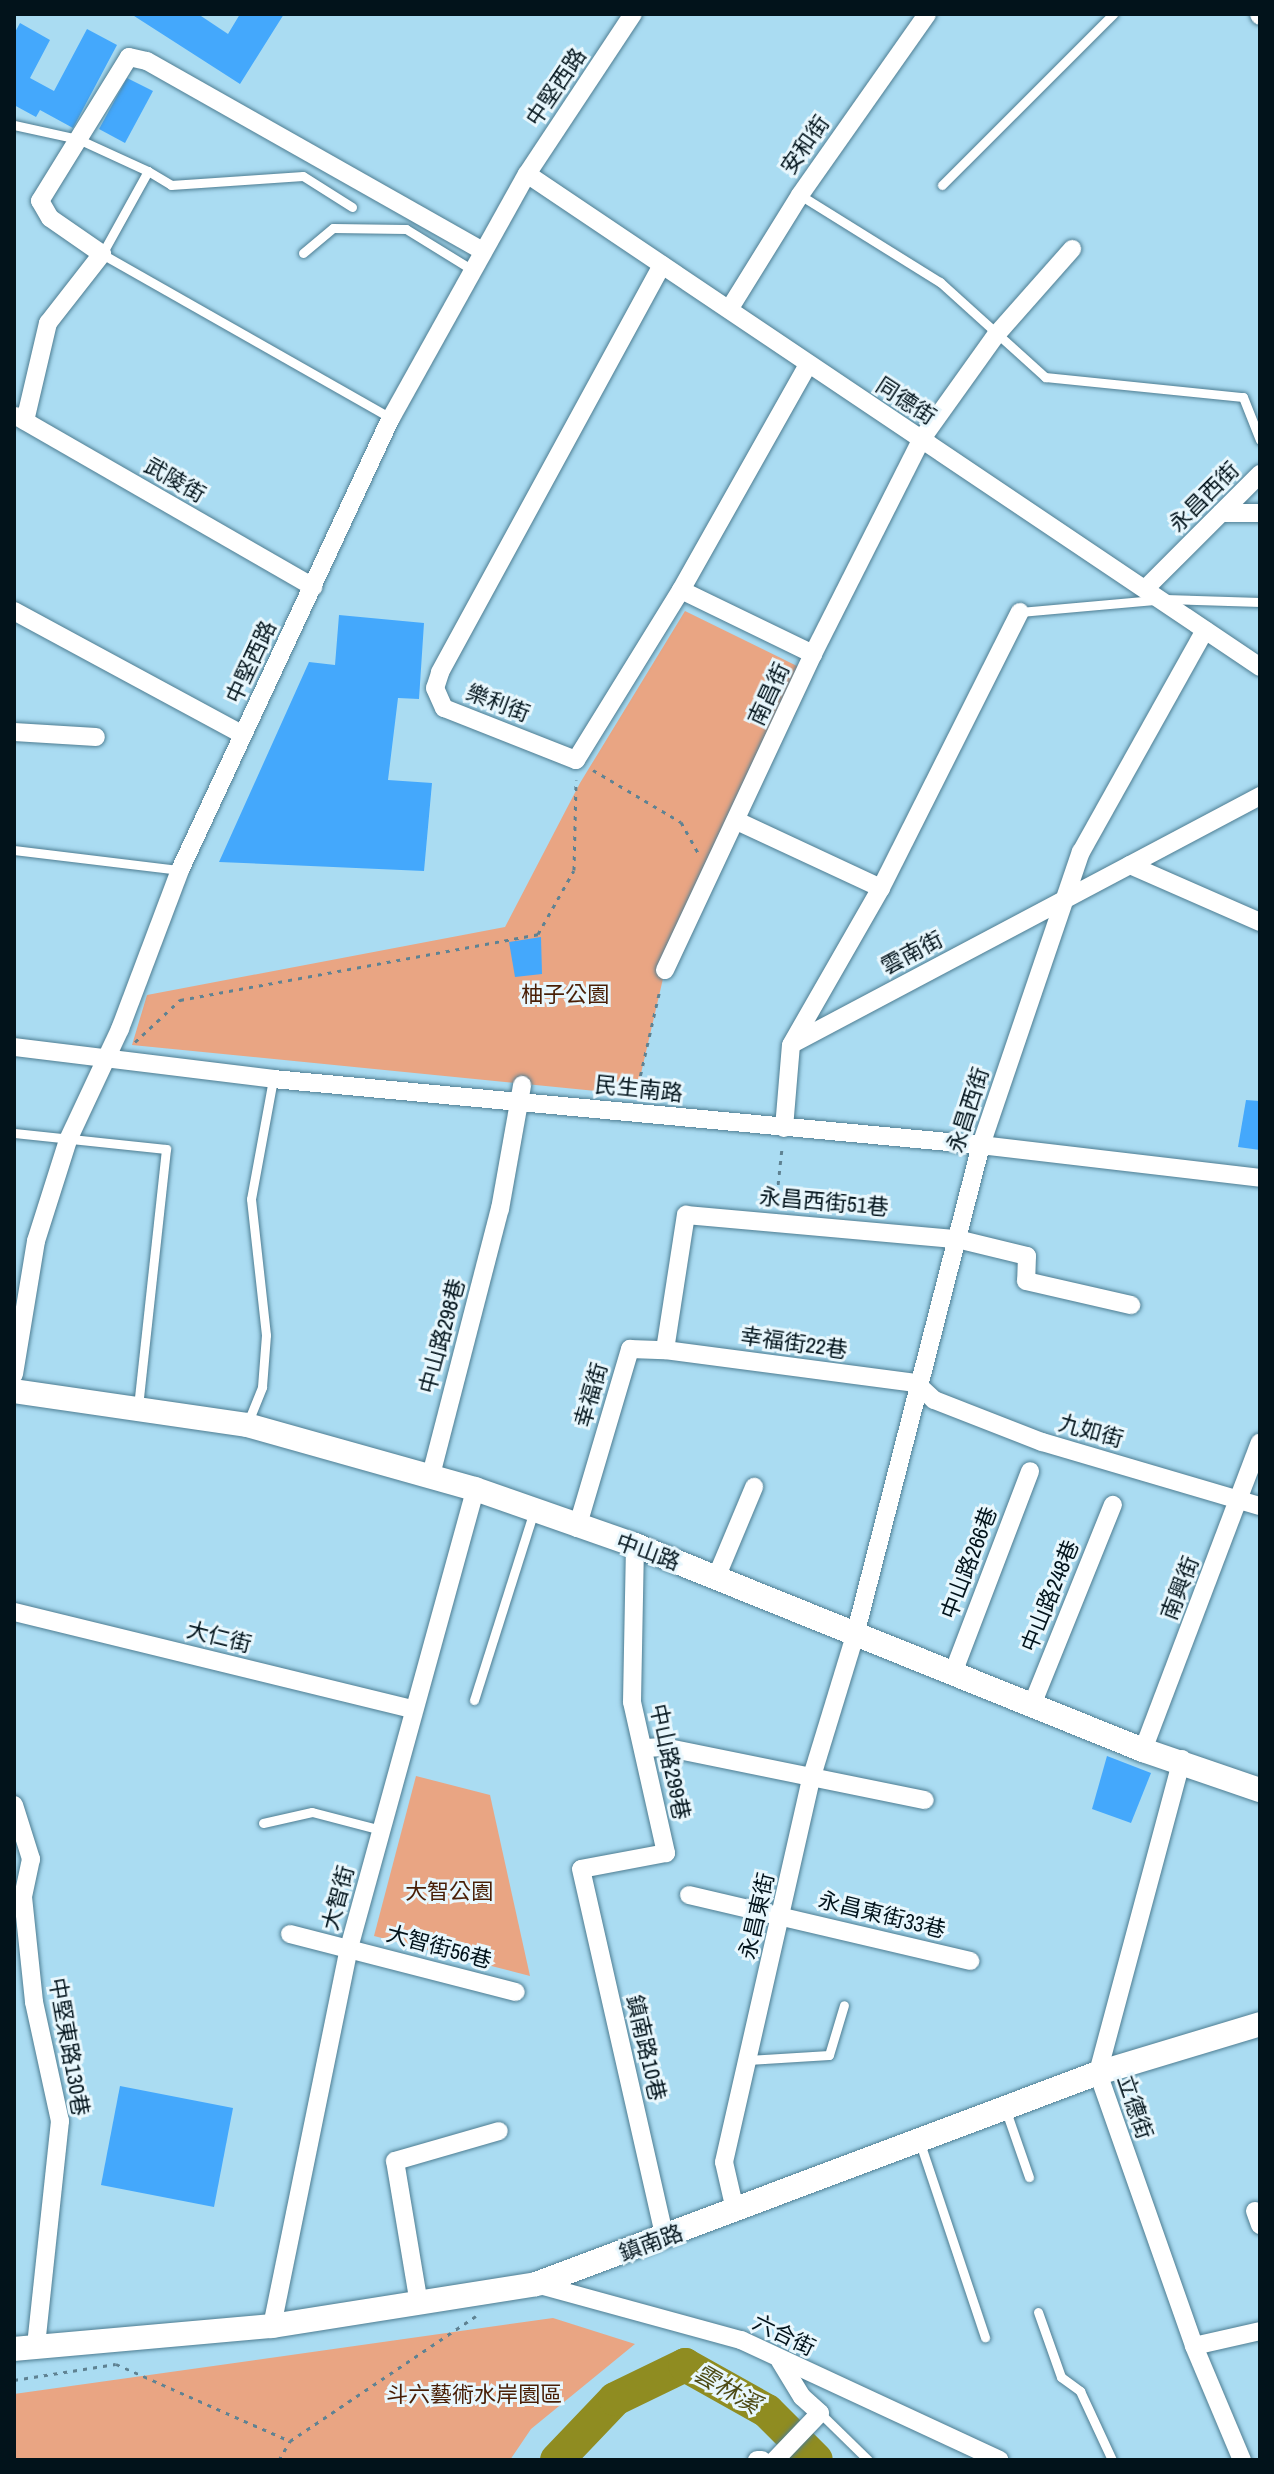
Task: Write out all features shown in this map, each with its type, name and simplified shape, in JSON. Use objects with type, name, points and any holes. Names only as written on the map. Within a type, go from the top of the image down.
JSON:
[{"type":"street","name":"中堅西路","points":[[14,1374],[36,1241],[68,1140],[106,1056],[180,870],[391,418],[471,269],[527,174],[633,14]]},
{"type":"street","name":"安和街","points":[[730,308],[800,195],[927,14]]},
{"type":"street","points":[[20,418],[48,323],[102,254],[50,218],[40,201],[129,57],[147,61],[483,251]]},
{"type":"street","name":"同德街","points":[[527,174],[730,308],[808,365],[1165,599],[1260,667]]},
{"type":"street","name":"南昌街","points":[[665,970],[813,654],[921,440],[996,335],[1072,249]]},
{"type":"street","name":"樂利街","points":[[576,760],[444,708],[435,688],[662,265]]},
{"type":"street","points":[[576,760],[681,590],[808,365]]},
{"type":"street","name":"武陵街","points":[[20,418],[313,587]]},
{"type":"street","name":"永昌西街","points":[[1147,587],[1260,474]]},
{"type":"street","points":[[1221,513],[1260,513]]},
{"type":"street","points":[[681,590],[813,654]]},
{"type":"street","points":[[14,611],[243,735]]},
{"type":"street","points":[[784,1128],[791,1045],[881,888],[1020,612]]},
{"type":"street","name":"永昌西街","points":[[855,1635],[916,1383],[981,1145],[1063,900],[1081,852],[1205,630]]},
{"type":"street","points":[[14,732],[96,737]]},
{"type":"street","name":"雲南街","points":[[791,1045],[1260,796]]},
{"type":"street","points":[[737,821],[881,888]]},
{"type":"street","points":[[1130,865],[1260,922]]},
{"type":"street","name":"民生南路","points":[[14,1047],[273,1079],[521,1093],[634,1104],[784,1128],[981,1145],[1260,1178]]},
{"type":"street","name":"中山路298巷","points":[[431,1475],[500,1209],[521,1093]]},
{"type":"street","name":"永昌西街51巷","points":[[665,1350],[686,1215],[774,1220],[957,1239],[1027,1256],[1026,1281],[1131,1305]]},
{"type":"street","name":"幸福街","points":[[577,1528],[630,1349],[665,1350]]},
{"type":"street","name":"幸福街22巷","points":[[665,1350],[916,1383]]},
{"type":"street","name":"九如街","points":[[916,1383],[934,1400],[1042,1442],[1260,1506]]},
{"type":"street","name":"中山路","points":[[14,1391],[247,1425],[475,1489],[577,1528],[635,1545],[1143,1750],[1182,1759],[1260,1790]]},
{"type":"street","name":"南興街","points":[[1143,1750],[1260,1442]]},
{"type":"street","name":"中山路266巷","points":[[953,1673],[1030,1471]]},
{"type":"street","points":[[716,1578],[754,1487]]},
{"type":"street","name":"大智街","points":[[272,2326],[349,1948],[475,1489]]},
{"type":"street","name":"中山路248巷","points":[[1032,1705],[1113,1505]]},
{"type":"street","name":"中山路299巷","points":[[581,1869],[666,1853],[645,1748],[632,1702],[635,1545]]},
{"type":"street","name":"大仁街","points":[[14,1612],[413,1709]]},
{"type":"street","name":"永昌東街","points":[[735,2210],[724,2162],[812,1776],[855,1635]]},
{"type":"street","points":[[645,1748],[664,1747],[925,1800]]},
{"type":"street","name":"立德街","points":[[1182,1759],[1098,2073],[1194,2346],[1242,2460]]},
{"type":"street","name":"中堅東路130巷","points":[[14,1805],[22,1859],[34,2002],[60,2121],[25,2348]]},
{"type":"street","name":"鎮南路10巷","points":[[581,1869],[665,2239]]},
{"type":"street","name":"永昌東街33巷","points":[[689,1895],[970,1961]]},
{"type":"street","name":"大智街56巷","points":[[290,1934],[516,1992]]},
{"type":"street","name":"鎮南路","points":[[25,2348],[272,2326],[536,2284],[1006,2111],[1098,2073],[1260,2024]]},
{"type":"street","points":[[419,2304],[395,2161],[499,2131]]},
{"type":"street","name":"六合街","points":[[536,2284],[741,2340],[780,2361],[1000,2460]]},
{"type":"street","points":[[1194,2346],[1260,2331]]},
{"type":"street","points":[[763,2460],[817,2414],[802,2397],[780,2361]]},
{"type":"lane","points":[[942,185],[1113,14]]},
{"type":"lane","points":[[14,125],[78,139],[171,185],[303,176],[352,207]]},
{"type":"lane","points":[[148,171],[102,254],[391,418]]},
{"type":"lane","points":[[800,195],[940,282],[1045,377],[1243,397],[1260,440]]},
{"type":"lane","points":[[303,253],[333,228],[406,229],[471,269]]},
{"type":"lane","points":[[1020,612],[1165,599],[1260,602]]},
{"type":"lane","points":[[14,850],[180,870]]},
{"type":"lane","points":[[247,1425],[262,1387],[266,1335],[251,1199],[273,1079]]},
{"type":"lane","points":[[14,1133],[166,1149],[138,1409]]},
{"type":"lane","points":[[474,1700],[534,1511]]},
{"type":"lane","points":[[263,1823],[312,1812],[381,1830]]},
{"type":"lane","points":[[748,2060],[829,2055],[844,2005]]},
{"type":"lane","points":[[1006,2111],[1029,2177]]},
{"type":"lane","points":[[920,2142],[985,2337]]},
{"type":"lane","points":[[1038,2312],[1061,2377],[1080,2391],[1112,2460]]},
{"type":"lane","points":[[817,2414],[868,2460]]},
{"type":"path","points":[[147,1047],[132,1045],[180,1000],[538,934],[574,870],[576,760],[681,822],[709,879]]},
{"type":"path","points":[[622,1094],[634,1104],[665,970]]},
{"type":"path","points":[[774,1220],[784,1128]]},
{"type":"path","points":[[279,2460],[290,2441],[488,2308],[494,2292]]},
{"type":"path","points":[[14,2380],[116,2364],[290,2441]]},
{"type":"green space","name":"柚子公園","points":[[685,611],[799,667],[665,970],[636,1095],[132,1045],[147,995],[505,927],[580,783]]},
{"type":"green space","name":"大智公園","points":[[416,1776],[490,1795],[530,1976],[374,1936]]},
{"type":"green space","name":"斗六藝術水岸園區","points":[[553,2318],[635,2344],[531,2429],[510,2460],[14,2460],[14,2394]]},
{"type":"building","points":[[131,14],[198,14],[228,34],[240,14],[284,14],[240,84]]},
{"type":"building","points":[[20,23],[50,40],[30,78],[54,91],[87,29],[117,45],[73,128],[40,110],[36,117],[14,105],[14,34]]},
{"type":"building","points":[[127,78],[153,91],[125,143],[99,129]]},
{"type":"building","points":[[339,615],[424,623],[419,699],[398,698],[388,780],[432,783],[424,871],[219,862],[309,662],[335,665]]},
{"type":"building","points":[[541,937],[542,974],[515,977],[509,942]]},
{"type":"building","points":[[1246,1100],[1260,1101],[1260,1150],[1238,1147]]},
{"type":"building","points":[[1107,1756],[1151,1773],[1131,1823],[1092,1809]]},
{"type":"building","points":[[120,2086],[233,2108],[214,2207],[101,2185]]},
{"type":"waterway","name":"雲林溪","points":[[557,2460],[615,2399],[685,2365],[767,2411],[816,2460]]}]
